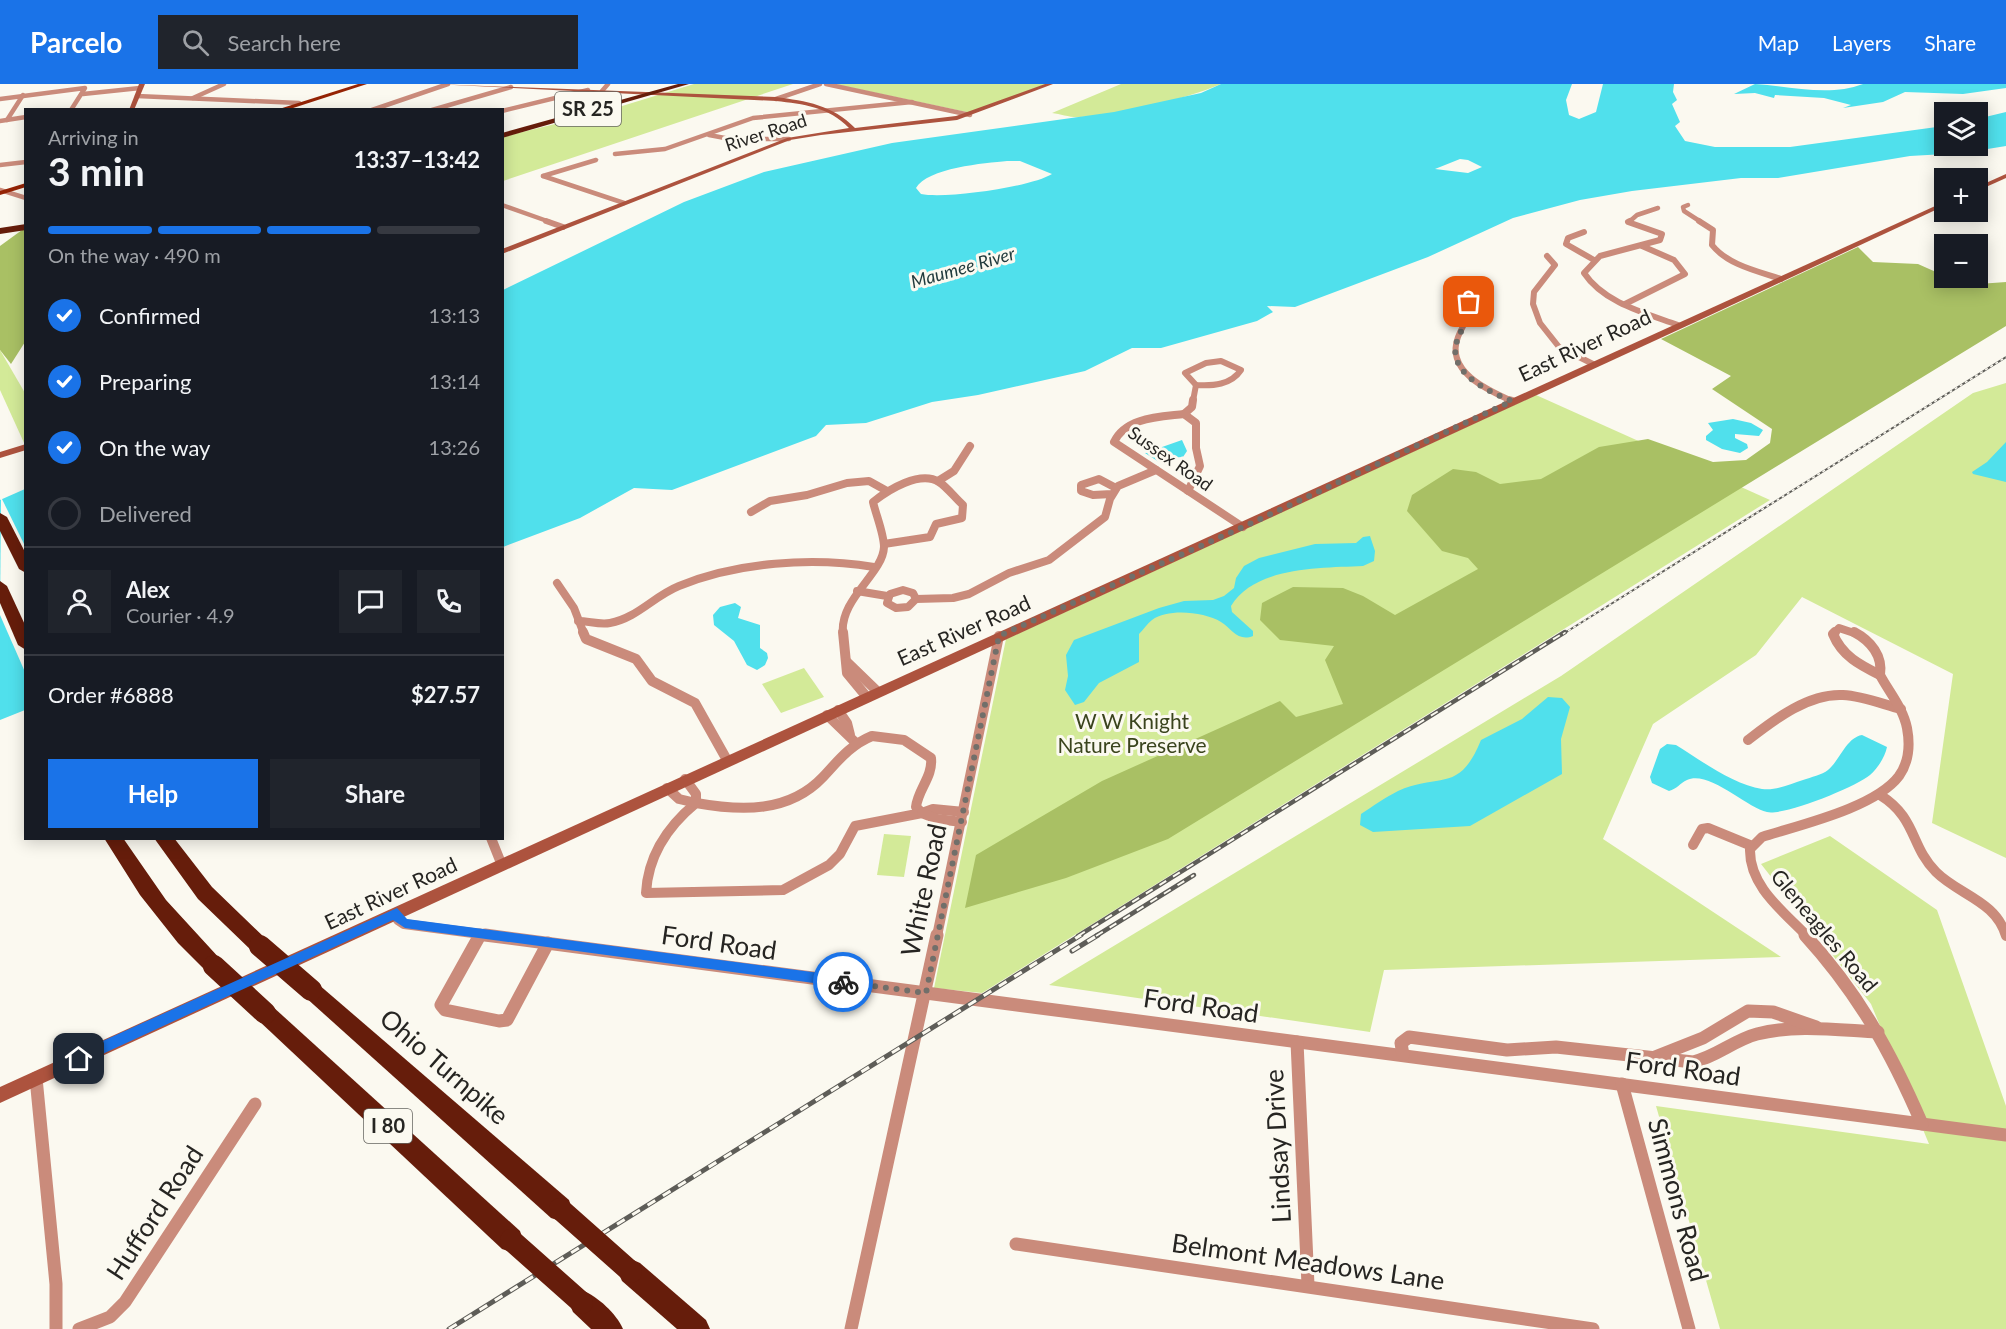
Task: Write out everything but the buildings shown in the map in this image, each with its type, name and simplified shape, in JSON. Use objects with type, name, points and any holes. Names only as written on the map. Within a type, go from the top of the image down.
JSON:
[{"type":"highway","name":"SR 25","points":[[504,130],[674,84]]},
{"type":"highway","points":[[656,93],[674,84]]},
{"type":"highway","name":"SR 25","points":[[504,135],[686,84]]},
{"type":"highway","points":[[592,112],[644,93]]},
{"type":"highway","points":[[0,231],[24,227]]},
{"type":"highway","points":[[0,517],[24,565]]},
{"type":"highway","points":[[0,586],[24,640]]},
{"type":"highway","name":"I 80","points":[[114,840],[155,903],[189,942],[610,1329]]},
{"type":"highway","name":"Ohio Turnpike","points":[[165,840],[205,892],[260,946],[697,1329]]},
{"type":"main road","points":[[285,108],[364,84]]},
{"type":"main road","points":[[437,84],[787,98],[839,114],[854,130]]},
{"type":"main road","name":"River Road","points":[[504,251],[789,140],[970,115],[1050,84]]},
{"type":"main road","points":[[132,108],[141,86]]},
{"type":"main road","points":[[1988,185],[2004,178]]},
{"type":"main road","points":[[2,191],[24,186]]},
{"type":"main road","name":"East River Road","points":[[0,1095],[501,863],[1243,527],[1512,401],[1934,209]]},
{"type":"main road","points":[[0,454],[24,448]]},
{"type":"street","points":[[192,98],[224,84]]},
{"type":"street","points":[[378,108],[448,84]]},
{"type":"street","points":[[602,91],[608,84]]},
{"type":"street","points":[[787,98],[820,84]]},
{"type":"street","points":[[826,84],[970,115]]},
{"type":"street","points":[[82,94],[141,86]]},
{"type":"street","points":[[0,99],[84,87],[72,108]]},
{"type":"street","points":[[439,108],[511,87]]},
{"type":"street","points":[[504,111],[588,90]]},
{"type":"street","points":[[7,120],[23,95]]},
{"type":"street","points":[[137,96],[299,103]]},
{"type":"street","points":[[887,103],[891,98]]},
{"type":"street","points":[[615,154],[660,150],[709,135],[746,120],[828,109],[912,102]]},
{"type":"street","points":[[839,114],[847,109]]},
{"type":"street","points":[[0,121],[24,117]]},
{"type":"street","points":[[709,135],[730,139],[789,140]]},
{"type":"street","points":[[596,160],[543,176],[624,203]]},
{"type":"street","points":[[0,165],[24,162]]},
{"type":"street","points":[[2,191],[24,197]]},
{"type":"street","points":[[1688,205],[1683,207],[1684,211],[1713,230],[1712,245],[1719,254],[1781,279]]},
{"type":"street","points":[[504,206],[563,228]]},
{"type":"street","points":[[1658,208],[1637,215],[1628,222],[1651,228],[1662,234],[1660,240],[1594,260],[1585,270],[1587,280],[1607,295],[1678,325]]},
{"type":"street","points":[[1584,232],[1568,238],[1566,244],[1594,260]]},
{"type":"street","points":[[1625,304],[1685,274],[1684,269],[1678,263],[1642,246]]},
{"type":"street","points":[[1547,256],[1555,265],[1538,283],[1534,292],[1533,304],[1540,323],[1559,347],[1593,364]]},
{"type":"street","points":[[1484,294],[1469,302],[1471,314],[1456,341],[1457,356],[1472,380],[1512,401]]},
{"type":"street","points":[[1209,361],[1231,364],[1241,370],[1239,374],[1222,383],[1196,385],[1185,373],[1209,361]]},
{"type":"street","points":[[1188,491],[1200,466],[1196,448],[1196,423],[1185,414],[1192,407],[1196,385]]},
{"type":"street","name":"Sussex Road","points":[[1185,414],[1149,417],[1116,436],[1114,442],[1243,527]]},
{"type":"street","points":[[938,481],[954,471],[970,446]]},
{"type":"street","points":[[916,599],[953,598],[969,594],[1009,573],[1056,556],[1105,517],[1114,491],[1156,470]]},
{"type":"street","points":[[872,694],[848,675],[842,627],[850,603],[874,567],[884,544],[873,509],[875,499],[887,490],[921,477],[938,481],[961,500],[964,509],[962,518],[936,524],[930,537],[884,544]]},
{"type":"street","points":[[1173,481],[1194,479]]},
{"type":"street","points":[[751,512],[770,501],[807,495],[847,483],[869,481],[887,490]]},
{"type":"street","points":[[578,621],[596,624],[623,620],[668,591],[698,579],[792,565],[852,563],[874,567]]},
{"type":"street","points":[[557,583],[574,608],[581,633],[588,641],[639,660],[652,681],[695,703],[727,760]]},
{"type":"street","points":[[857,591],[887,596],[894,591],[904,590],[913,593],[916,599]]},
{"type":"street","points":[[887,596],[889,605],[900,609],[911,606],[916,599]]},
{"type":"street","points":[[581,633],[596,624]]},
{"type":"street","points":[[1693,845],[1702,829],[1708,828],[1752,846],[1762,837],[1880,795],[1892,785],[1906,764],[1909,740],[1900,709],[1880,675],[1853,662],[1836,642],[1833,632],[1839,628],[1848,630],[1864,639],[1882,663],[1880,675]]},
{"type":"street","name":"White Road","points":[[851,1329],[926,993],[999,636]]},
{"type":"street","points":[[1748,740],[1762,728],[1807,704],[1833,695],[1900,709]]},
{"type":"street","points":[[838,710],[847,723],[853,739]]},
{"type":"street","points":[[827,715],[838,729],[853,739]]},
{"type":"street","points":[[667,788],[679,799],[696,803],[746,809],[783,803],[818,783],[853,739],[900,736],[910,740],[931,758],[931,775],[916,798],[916,807],[922,813],[937,819],[963,817]]},
{"type":"street","points":[[685,779],[696,794],[696,803]]},
{"type":"street","points":[[1880,795],[1906,817],[1920,851],[1934,870],[1989,910],[1999,920],[2006,936]]},
{"type":"street","points":[[696,803],[684,812],[658,848],[649,873],[646,893],[783,890],[829,865],[840,854],[855,826],[922,813]]},
{"type":"street","points":[[492,840],[501,863]]},
{"type":"street","name":"Gleneagles Road","points":[[1752,846],[1749,862],[1754,877],[1844,981],[1878,1032],[1923,1124]]},
{"type":"street","name":"Ford Road","points":[[397,913],[398,920],[405,924],[2006,1135]]},
{"type":"street","points":[[480,934],[441,1005],[445,1010],[499,1021],[507,1020],[548,943]]},
{"type":"street","points":[[1653,1058],[1703,1038],[1748,1011],[1773,1011],[1823,1030]]},
{"type":"street","points":[[1403,1055],[1401,1043],[1403,1039],[1409,1037],[1507,1050],[1556,1047],[1694,1062],[1714,1057],[1755,1035],[1773,1031],[1878,1032]]},
{"type":"street","name":"Lindsay Drive","points":[[1297,1041],[1308,1285]]},
{"type":"street","points":[[36,1078],[56,1284],[56,1329]]},
{"type":"street","name":"Simmons Road","points":[[1622,1084],[1689,1329]]},
{"type":"street","name":"Hufford Road","points":[[79,1329],[110,1317],[125,1302],[255,1104]]},
{"type":"street","name":"Belmont Meadows Lane","points":[[1016,1244],[1308,1285],[1593,1329]]},
{"type":"green space","points":[[694,84],[793,84],[504,181],[504,137],[596,114]]},
{"type":"green space","points":[[834,84],[1046,84],[971,113]]},
{"type":"green space","points":[[1121,84],[1221,84],[1171,101],[1132,110],[1077,117],[1052,113]]},
{"type":"green space","points":[[24,230],[24,344],[11,364],[0,350],[0,246]]},
{"type":"green space","points":[[1858,247],[1873,262],[1918,264],[1934,271],[1934,288],[1988,288],[1988,283],[2006,282],[2006,326],[1168,839],[1066,878],[965,908],[976,855],[1102,781],[1280,701],[1296,717],[1343,704],[1325,660],[1334,646],[1280,640],[1260,620],[1262,603],[1293,587],[1343,588],[1363,596],[1395,615],[1478,569],[1468,558],[1442,551],[1407,511],[1412,495],[1453,469],[1476,472],[1500,484],[1541,479],[1599,447],[1648,439],[1713,462],[1746,460],[1770,443],[1772,429],[1712,389],[1731,376],[1661,339]]},
{"type":"green space","points":[[0,350],[24,391],[24,443],[0,390]]},
{"type":"green space","points":[[2006,383],[2006,858],[1932,823],[1953,674],[1802,597],[1756,655],[1653,724],[1603,839],[1781,957],[1384,970],[1370,1032],[1049,985],[1561,676],[1973,393]]},
{"type":"green space","name":"W W Knight Nature Preserve","points":[[1536,395],[1770,500],[982,993],[934,988],[1006,639]]},
{"type":"green space","points":[[804,668],[824,697],[781,713],[762,684]]},
{"type":"green space","points":[[884,834],[911,836],[904,877],[877,875]]},
{"type":"green space","points":[[1830,836],[1937,910],[2006,1106],[2006,1329],[1720,1329],[1656,1106],[1929,1144],[1871,1004],[1761,864]]},
{"type":"water","name":"Maumee River","points":[[1221,84],[1572,84],[1566,100],[1569,115],[1579,119],[1596,112],[1603,84],[1674,84],[1673,92],[1677,100],[1672,104],[1680,122],[1675,126],[1685,141],[1715,147],[1790,147],[1934,127],[1934,155],[1910,156],[1778,178],[1741,178],[1632,191],[1580,200],[1513,218],[1428,257],[1295,307],[1267,306],[1273,312],[1257,321],[1161,348],[1132,348],[1085,371],[978,395],[932,402],[866,423],[826,425],[816,436],[672,490],[634,488],[580,518],[504,547],[504,290],[684,202],[764,172],[892,143],[1114,112],[1201,93]],"holes":[[[1460,159],[1482,167],[1468,173],[1435,169]],[[1007,161],[1020,161],[1052,174],[1008,187],[949,195],[921,194],[916,188],[922,181],[944,171]]]},
{"type":"water","points":[[1755,84],[1809,90],[1837,90],[1863,84],[2006,84],[2006,88],[1963,94],[1905,92],[1883,102],[1843,108],[1851,105],[1824,98],[1775,95],[1774,98],[1755,93],[1734,94]]},
{"type":"water","points":[[2006,112],[2006,146],[1988,149],[1988,116]]},
{"type":"water","points":[[1733,419],[1751,423],[1763,430],[1759,436],[1735,434],[1735,438],[1747,444],[1748,448],[1740,453],[1722,449],[1706,440],[1706,436],[1713,430],[1708,423]]},
{"type":"water","points":[[1182,440],[1187,451],[1183,457],[1167,458],[1159,462],[1145,453]]},
{"type":"water","points":[[2006,442],[2006,482],[1973,474],[1972,472],[1987,462]]},
{"type":"water","points":[[24,489],[24,710],[0,720],[0,500]]},
{"type":"water","points":[[1370,536],[1375,551],[1374,561],[1363,566],[1310,569],[1273,576],[1256,583],[1242,593],[1231,606],[1232,612],[1253,631],[1253,636],[1239,636],[1221,622],[1196,614],[1177,613],[1159,616],[1139,634],[1139,662],[1099,683],[1084,702],[1075,705],[1065,690],[1068,676],[1066,655],[1074,640],[1159,608],[1184,601],[1213,600],[1224,596],[1234,588],[1236,578],[1244,566],[1259,558],[1315,544],[1356,543],[1363,537]]},
{"type":"water","points":[[735,603],[741,607],[738,618],[760,625],[760,648],[767,653],[768,658],[765,665],[757,670],[747,665],[734,641],[714,625],[713,615],[720,607]]},
{"type":"water","points":[[1548,697],[1562,698],[1570,707],[1561,739],[1562,774],[1470,826],[1373,832],[1360,825],[1361,814],[1398,791],[1456,775],[1473,757],[1481,740],[1522,719]]},
{"type":"water","points":[[1862,735],[1887,747],[1883,758],[1873,772],[1836,793],[1788,810],[1767,812],[1706,780],[1696,778],[1687,780],[1669,791],[1652,783],[1650,777],[1660,749],[1667,744],[1676,745],[1740,783],[1762,789],[1778,788],[1826,772],[1847,745]]},
{"type":"pier","points":[[1,497],[24,544],[24,670],[0,615]]},
{"type":"railway","points":[[1563,634],[2006,357]]},
{"type":"railway","points":[[1078,936],[1565,632]]},
{"type":"railway","points":[[1096,936],[1194,875]]},
{"type":"railway","points":[[449,1329],[1081,935]]},
{"type":"railway","points":[[1072,951],[1098,935]]},
{"type":"way so far","points":[[843,982],[926,993],[999,636],[1243,527],[1512,401],[1490,392],[1472,380],[1463,369],[1457,356],[1456,341],[1472,310],[1469,302]]},
{"type":"route","points":[[79,1059],[397,913],[398,920],[405,924],[843,982]]}]
